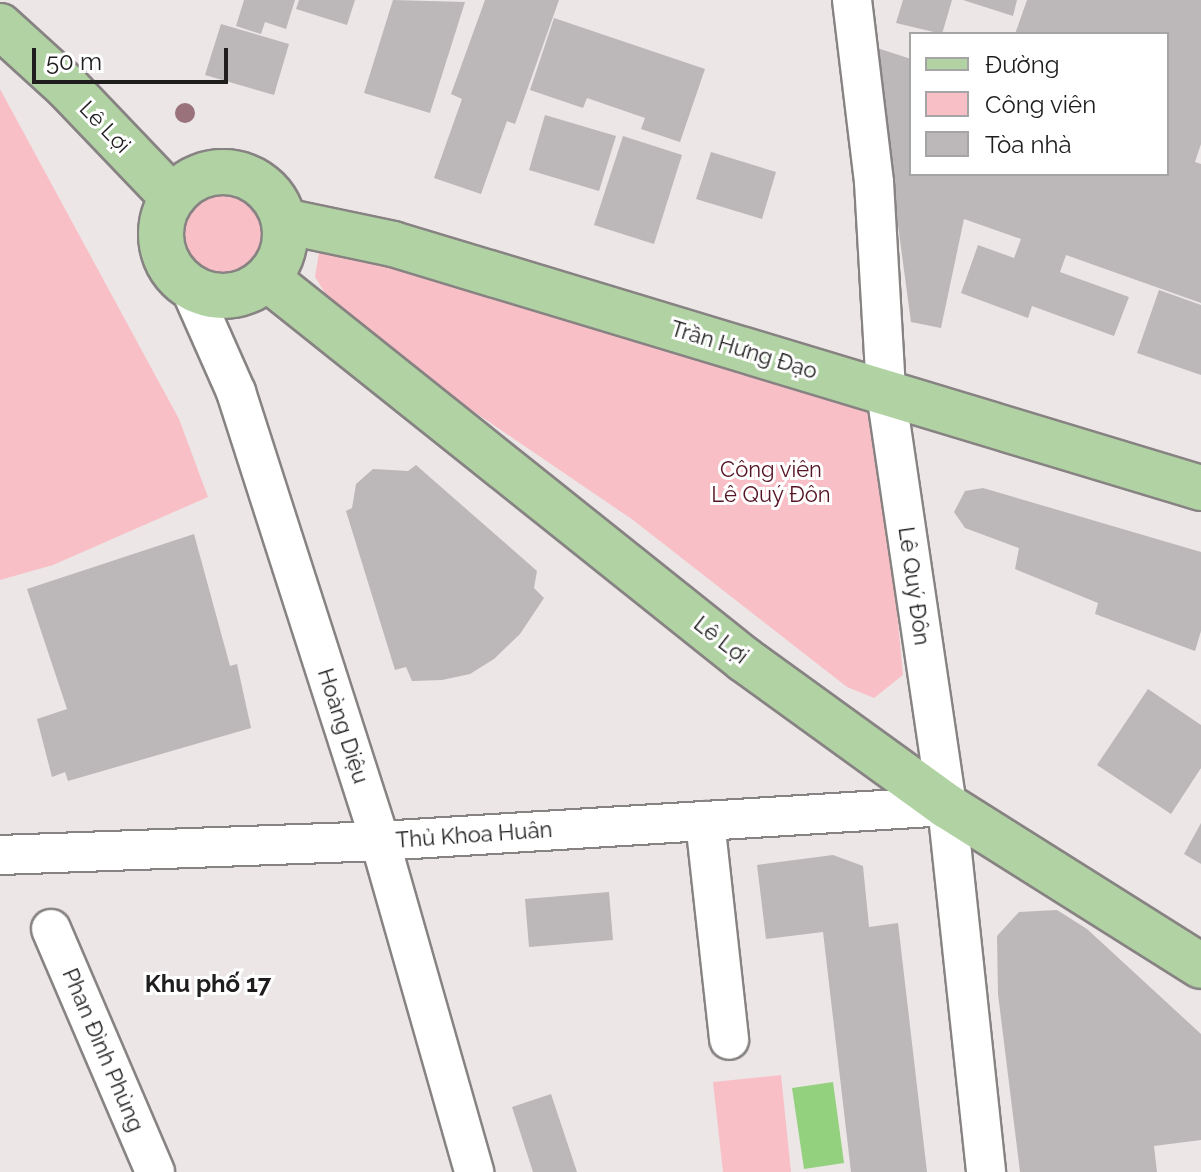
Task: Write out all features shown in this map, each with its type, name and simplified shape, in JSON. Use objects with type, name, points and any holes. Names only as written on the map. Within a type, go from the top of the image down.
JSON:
[{"type":"main road","name":"Lê Lợi","points":[[0,26],[67,87],[173,198]]},
{"type":"main road","points":[[206,174],[246,175],[277,201],[284,221],[286,242],[268,279],[231,297],[190,288],[165,257],[163,216],[173,198],[206,174]]},
{"type":"main road","name":"Trần Hưng Đạo","points":[[284,221],[393,244],[1201,488]]},
{"type":"main road","name":"Lê Lợi","points":[[268,279],[745,660],[947,806],[1201,966]]},
{"type":"street","name":"Lê Quý Đôn","points":[[852,0],[874,182],[886,393],[947,806],[986,1172]]},
{"type":"street","name":"Hoàng Diệu","points":[[190,288],[236,392],[380,841],[474,1172]]},
{"type":"street","name":"Thủ Khoa Huân","points":[[0,855],[380,841],[947,806]]},
{"type":"street","points":[[705,821],[729,1040]]},
{"type":"street","name":"Phan Đình Phùng","points":[[51,929],[155,1172]]},
{"type":"green space","points":[[0,89],[179,419],[208,497],[53,565],[0,580]]},
{"type":"green space","points":[[224,192],[248,199],[260,211],[267,235],[260,259],[248,271],[224,278],[200,271],[188,259],[181,235],[188,211],[200,199]]},
{"type":"green space","name":"Công viên Lê Quý Đôn","points":[[321,240],[878,409],[903,675],[874,698],[847,687],[633,520],[391,355],[335,309],[315,277]]},
{"type":"green space","points":[[781,1075],[791,1172],[723,1172],[713,1082]]},
{"type":"shaded area","points":[[833,1082],[844,1163],[804,1169],[792,1088]]},
{"type":"building","points":[[244,0],[295,0],[286,29],[265,22],[261,34],[236,26]]},
{"type":"building","points":[[299,0],[355,0],[347,25],[296,9]]},
{"type":"building","points":[[393,0],[465,2],[430,113],[364,93]]},
{"type":"building","points":[[485,0],[559,0],[515,124],[507,121],[481,194],[434,178],[462,99],[451,94]]},
{"type":"building","points":[[903,0],[952,0],[943,32],[896,23]]},
{"type":"building","points":[[963,0],[1017,0],[1013,16]]},
{"type":"building","points":[[1027,0],[1201,0],[1201,144],[1195,162],[1201,164],[1201,303],[1066,255],[1060,272],[1129,297],[1114,336],[1032,306],[1028,318],[961,293],[978,245],[1014,258],[1021,239],[964,219],[941,328],[911,322],[874,47],[909,58],[909,176],[1169,176],[1169,32],[1016,32]]},
{"type":"building","points":[[554,18],[705,69],[680,142],[641,129],[645,118],[587,98],[583,108],[530,90]]},
{"type":"building","points":[[221,24],[289,44],[274,95],[205,75]]},
{"type":"building","points":[[545,115],[616,136],[599,191],[529,170]]},
{"type":"building","points":[[623,136],[682,155],[654,244],[594,225]]},
{"type":"building","points":[[711,152],[776,172],[762,219],[696,199]]},
{"type":"building","points":[[1159,290],[1201,305],[1201,375],[1137,353]]},
{"type":"building","points":[[416,465],[537,571],[534,588],[544,598],[520,634],[494,659],[470,674],[442,680],[412,681],[406,667],[395,670],[346,511],[352,508],[356,484],[373,469],[408,471]]},
{"type":"building","points":[[983,488],[1201,552],[1201,631],[1195,651],[1095,614],[1098,603],[1015,569],[1019,548],[965,528],[954,512],[965,491]]},
{"type":"building","points":[[194,534],[230,666],[237,664],[251,728],[68,781],[65,772],[52,777],[37,719],[67,709],[27,589]]},
{"type":"building","points":[[1148,689],[1201,725],[1201,768],[1171,814],[1097,765]]},
{"type":"building","points":[[1201,823],[1201,864],[1184,854]]},
{"type":"building","points":[[833,855],[863,866],[869,927],[898,923],[927,1172],[851,1172],[823,932],[766,939],[757,865]]},
{"type":"building","points":[[609,892],[613,940],[529,947],[525,899]]},
{"type":"building","points":[[1057,910],[1087,929],[1201,1034],[1201,1140],[1154,1146],[1157,1172],[1020,1172],[998,994],[997,936],[1019,912]]},
{"type":"building","points":[[551,1094],[577,1172],[533,1172],[512,1107]]},
{"type":"district","name":"Khu phố 17","points":[[208,984]]}]
